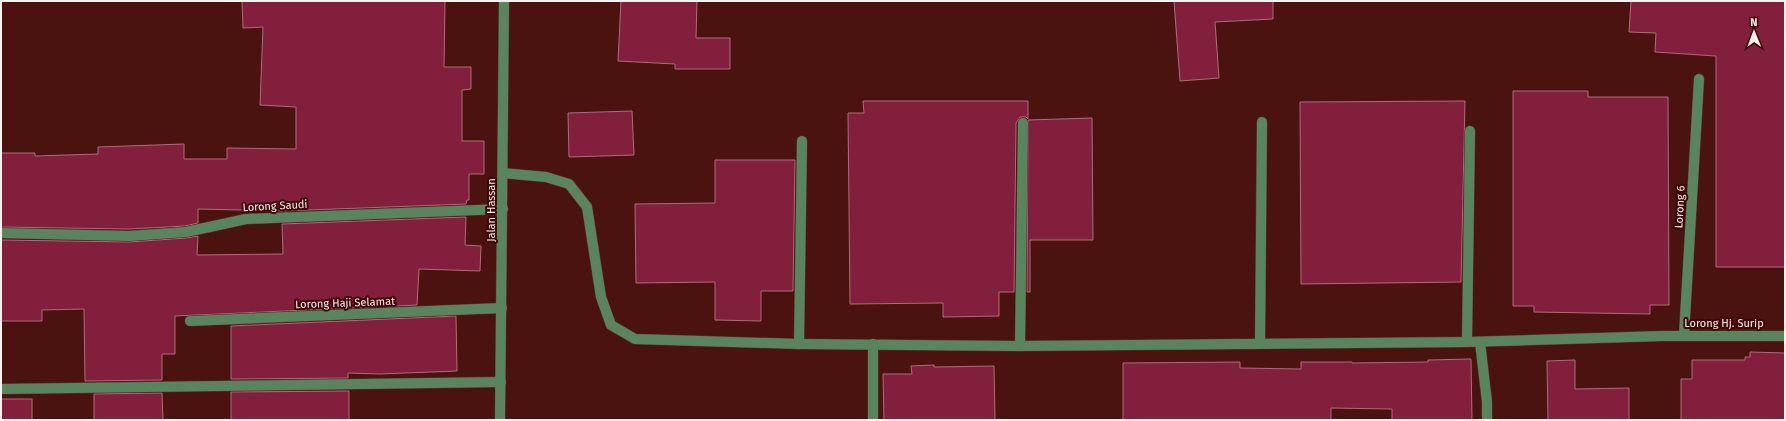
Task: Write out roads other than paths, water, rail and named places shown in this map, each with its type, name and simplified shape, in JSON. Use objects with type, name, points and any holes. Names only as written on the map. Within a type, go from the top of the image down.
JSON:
[{"type":"street","name":"Jalan Hassan","points":[[500,420],[504,1]]},
{"type":"street","name":"Lorong 6","points":[[1684,335],[1700,80]]},
{"type":"street","points":[[1260,343],[1262,122]]},
{"type":"street","points":[[1020,346],[1023,123]]},
{"type":"street","points":[[1467,342],[1470,131]]},
{"type":"street","points":[[799,344],[802,141]]},
{"type":"street","name":"Lorong Hj. Surip","points":[[503,173],[546,177],[569,184],[587,207],[601,297],[611,326],[635,339],[799,344],[1020,346],[1480,342],[1684,335],[1785,336]]},
{"type":"street","name":"Lorong Saudi","points":[[1,233],[130,236],[186,232],[246,219],[503,210]]},
{"type":"street","name":"Lorong Haji Selamat","points":[[190,321],[502,308]]},
{"type":"street","points":[[1480,342],[1488,402],[1487,420]]},
{"type":"street","points":[[873,344],[873,420]]},
{"type":"street","points":[[1,389],[501,382]]}]
